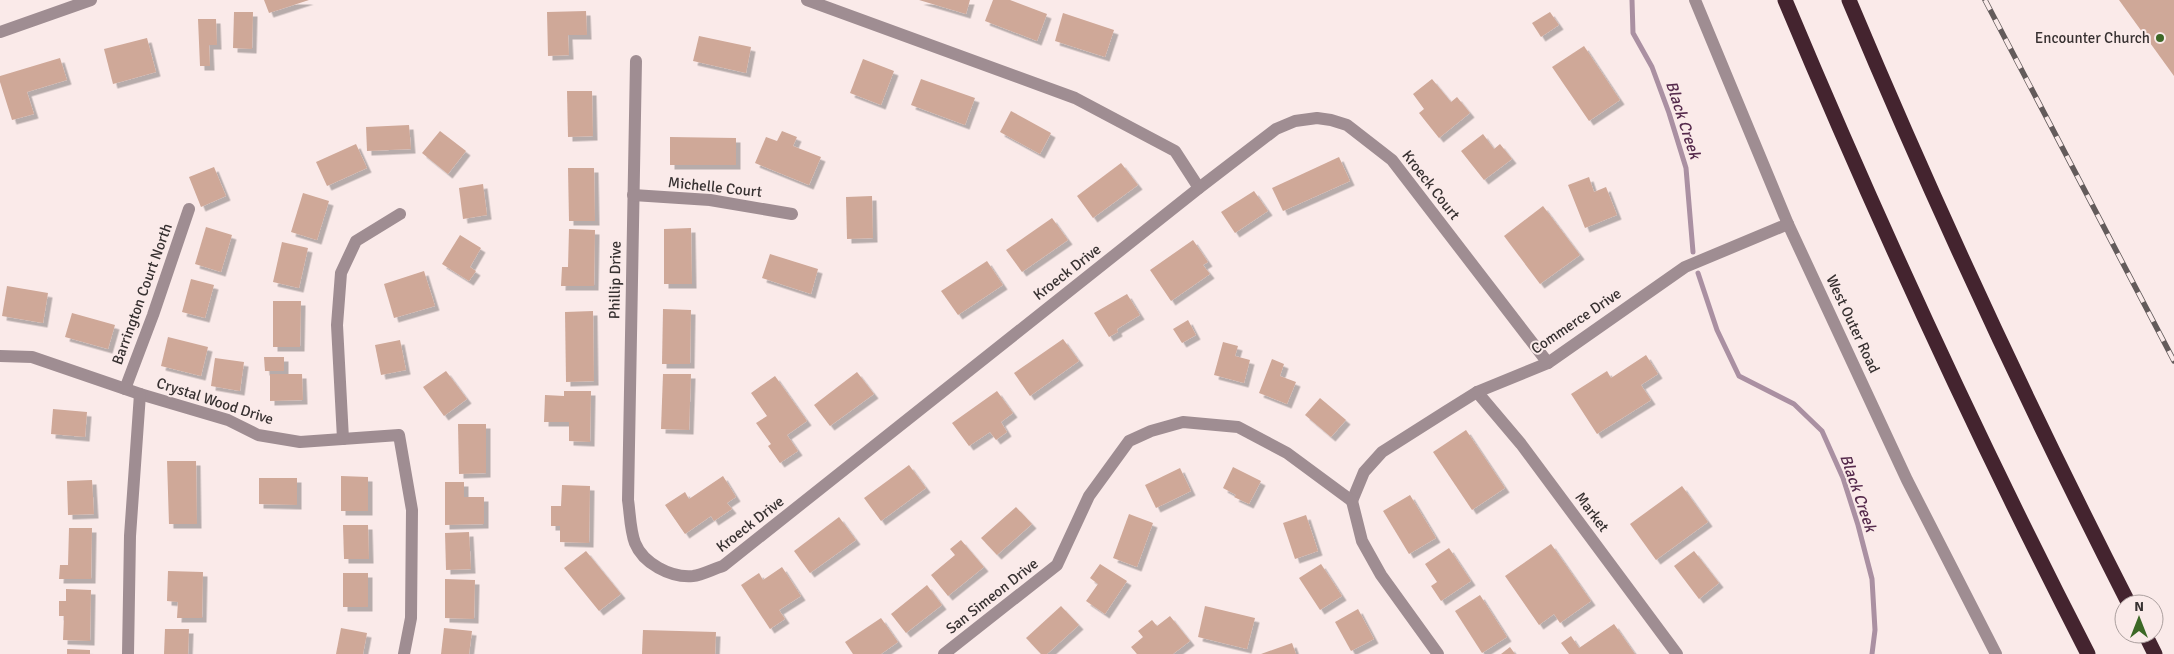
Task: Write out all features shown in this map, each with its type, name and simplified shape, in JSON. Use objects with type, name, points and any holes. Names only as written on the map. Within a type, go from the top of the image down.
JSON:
[{"type":"highway","points":[[1785,0],[1876,212],[1955,384],[1999,477],[2088,654]]},
{"type":"highway","points":[[1849,0],[1978,293],[2046,437],[2124,594]]},
{"type":"street","points":[[0,32],[91,0]]},
{"type":"street","points":[[808,0],[1075,98],[1175,150],[1199,188]]},
{"type":"street","name":"West Outer Road","points":[[1695,0],[1788,224],[1907,480],[1996,654]]},
{"type":"street","name":"Phillip Drive","points":[[628,500],[636,61]]},
{"type":"street","name":"Kroeck Court","points":[[1199,188],[1276,129],[1295,121],[1324,119],[1347,125],[1392,160],[1548,363]]},
{"type":"street","name":"Kroeck Drive","points":[[628,500],[634,541],[643,558],[656,567],[669,572],[692,576],[723,566],[1199,188]]},
{"type":"street","name":"Michelle Court","points":[[633,195],[710,200],[792,214]]},
{"type":"street","name":"Barrington Court North","points":[[125,389],[153,316],[189,210]]},
{"type":"street","points":[[343,439],[337,325],[341,273],[356,241],[400,214]]},
{"type":"street","name":"Commerce Drive","points":[[1352,501],[1364,472],[1382,452],[1478,392],[1548,363],[1685,267],[1788,224]]},
{"type":"street","name":"Crystal Wood Drive","points":[[0,356],[32,357],[140,394],[228,420],[258,435],[300,442],[399,435],[412,510],[411,618],[404,654]]},
{"type":"street","name":"Market","points":[[1478,392],[1521,444],[1677,654]]},
{"type":"street","name":"Crystal Wood Drive","points":[[128,654],[130,536],[140,394]]},
{"type":"street","name":"San Simeon Drive","points":[[944,654],[1057,565],[1089,496],[1129,442],[1151,431],[1183,422],[1238,427],[1287,453],[1352,501]]},
{"type":"street","points":[[1352,501],[1362,541],[1381,575],[1438,654]]},
{"type":"building","points":[[264,0],[309,0],[269,13]]},
{"type":"building","points":[[919,0],[970,0],[966,14]]},
{"type":"building","points":[[993,0],[1010,0],[1047,14],[1037,41],[985,21]]},
{"type":"building","name":"Encounter Church","points":[[2119,0],[2174,0],[2174,76]]},
{"type":"building","points":[[586,11],[587,35],[568,35],[569,55],[548,56],[547,12]]},
{"type":"building","points":[[234,12],[253,12],[252,49],[233,48]]},
{"type":"building","points":[[1550,12],[1559,25],[1541,37],[1532,23]]},
{"type":"building","points":[[1063,13],[1114,30],[1105,57],[1055,41]]},
{"type":"building","points":[[198,19],[216,19],[217,45],[209,45],[210,66],[200,66]]},
{"type":"building","points":[[699,36],[751,47],[746,73],[693,61]]},
{"type":"building","points":[[147,38],[156,72],[113,84],[104,49]]},
{"type":"building","points":[[1584,46],[1620,100],[1589,121],[1552,67]]},
{"type":"building","points":[[60,58],[67,80],[27,92],[34,114],[12,120],[0,82],[0,76]]},
{"type":"building","points":[[863,59],[894,71],[881,105],[850,93]]},
{"type":"building","points":[[921,79],[975,98],[965,125],[911,105]]},
{"type":"building","points":[[1432,79],[1451,102],[1457,97],[1470,113],[1439,138],[1419,113],[1424,109],[1413,94]]},
{"type":"building","points":[[567,91],[592,91],[593,136],[568,137]]},
{"type":"building","points":[[1011,111],[1051,133],[1040,154],[1000,132]]},
{"type":"building","points":[[409,125],[411,149],[367,151],[366,127]]},
{"type":"building","points":[[440,131],[466,151],[448,174],[422,153]]},
{"type":"building","points":[[782,131],[797,137],[793,146],[821,157],[809,185],[755,163],[766,137],[777,141]]},
{"type":"building","points":[[1483,134],[1494,149],[1500,144],[1512,159],[1484,180],[1461,151]]},
{"type":"building","points":[[670,137],[736,138],[736,165],[670,165]]},
{"type":"building","points":[[356,144],[367,168],[327,186],[316,162]]},
{"type":"building","points":[[1339,157],[1350,181],[1283,211],[1272,188]]},
{"type":"building","points":[[1121,163],[1138,185],[1093,218],[1077,196]]},
{"type":"building","points":[[214,167],[226,196],[201,207],[189,177]]},
{"type":"building","points":[[568,168],[594,168],[595,221],[569,221]]},
{"type":"building","points":[[1589,177],[1594,192],[1606,187],[1617,215],[1585,228],[1568,185]]},
{"type":"building","points":[[483,184],[487,215],[463,219],[459,188]]},
{"type":"building","points":[[1254,191],[1268,211],[1235,233],[1221,212]]},
{"type":"building","points":[[303,193],[329,201],[317,240],[291,232]]},
{"type":"building","points":[[872,196],[873,238],[847,239],[846,197]]},
{"type":"building","points":[[1543,206],[1580,255],[1540,284],[1504,236]]},
{"type":"building","points":[[1052,218],[1068,240],[1022,272],[1006,250]]},
{"type":"building","points":[[206,227],[232,235],[221,272],[195,264]]},
{"type":"building","points":[[691,228],[692,284],[664,284],[664,229]]},
{"type":"building","points":[[569,229],[595,230],[594,286],[561,286],[562,267],[568,267]]},
{"type":"building","points":[[460,235],[481,248],[470,267],[476,271],[469,281],[442,264]]},
{"type":"building","points":[[1193,240],[1208,262],[1203,265],[1210,274],[1171,301],[1150,270]]},
{"type":"building","points":[[282,242],[308,248],[299,288],[273,282]]},
{"type":"building","points":[[770,254],[818,269],[811,294],[762,278]]},
{"type":"building","points":[[987,261],[1003,285],[958,315],[941,291]]},
{"type":"building","points":[[424,271],[435,306],[394,318],[384,284]]},
{"type":"building","points":[[191,279],[214,285],[205,318],[182,312]]},
{"type":"building","points":[[7,286],[48,293],[43,323],[2,316]]},
{"type":"building","points":[[1127,294],[1140,315],[1117,329],[1118,332],[1109,337],[1094,313]]},
{"type":"building","points":[[273,301],[301,301],[300,347],[273,347]]},
{"type":"building","points":[[663,309],[691,310],[690,364],[662,364]]},
{"type":"building","points":[[593,311],[594,381],[566,382],[565,312]]},
{"type":"building","points":[[72,313],[115,325],[108,349],[65,337]]},
{"type":"building","points":[[1188,320],[1196,335],[1182,343],[1173,329]]},
{"type":"building","points":[[168,337],[208,347],[201,376],[161,366]]},
{"type":"building","points":[[1063,339],[1079,361],[1030,396],[1014,373]]},
{"type":"building","points":[[400,340],[406,370],[381,375],[375,345]]},
{"type":"building","points":[[1223,342],[1238,346],[1235,356],[1250,360],[1244,383],[1214,375]]},
{"type":"building","points":[[1646,355],[1658,374],[1641,385],[1651,400],[1597,434],[1571,394],[1607,371],[1611,378]]},
{"type":"building","points":[[264,357],[284,357],[284,371],[265,371]]},
{"type":"building","points":[[215,358],[244,362],[240,391],[211,386]]},
{"type":"building","points":[[1272,359],[1284,364],[1280,376],[1296,382],[1287,404],[1259,393]]},
{"type":"building","points":[[446,371],[467,399],[444,416],[423,387]]},
{"type":"building","points":[[857,372],[874,394],[830,426],[814,405]]},
{"type":"building","points":[[270,374],[302,374],[303,400],[270,401]]},
{"type":"building","points":[[663,374],[691,374],[689,430],[661,429]]},
{"type":"building","points":[[775,376],[807,421],[787,435],[798,451],[780,463],[768,446],[771,444],[756,423],[767,416],[751,393]]},
{"type":"building","points":[[564,391],[591,391],[590,442],[569,441],[569,422],[544,422],[545,395],[564,396]]},
{"type":"building","points":[[997,391],[1013,413],[1001,422],[1007,432],[996,440],[990,432],[969,446],[952,423]]},
{"type":"building","points":[[1320,398],[1346,420],[1331,437],[1305,415]]},
{"type":"building","points":[[53,409],[87,412],[85,437],[51,434]]},
{"type":"building","points":[[458,424],[486,424],[486,473],[459,474]]},
{"type":"building","points":[[1466,430],[1505,488],[1472,510],[1433,452]]},
{"type":"building","points":[[167,461],[196,461],[197,524],[169,524]]},
{"type":"building","points":[[909,465],[926,488],[881,521],[864,498]]},
{"type":"building","points":[[1233,467],[1261,481],[1249,504],[1234,497],[1236,495],[1223,488]]},
{"type":"building","points":[[1180,468],[1191,491],[1156,508],[1145,485]]},
{"type":"building","points":[[341,476],[368,477],[368,511],[341,511]]},
{"type":"building","points":[[723,476],[736,497],[727,503],[732,509],[714,521],[711,516],[685,534],[665,505],[685,492],[689,499]]},
{"type":"building","points":[[259,478],[297,478],[297,505],[259,504]]},
{"type":"building","points":[[92,480],[94,514],[68,515],[67,481]]},
{"type":"building","points":[[445,482],[464,482],[464,497],[484,497],[484,524],[445,525]]},
{"type":"building","points":[[562,485],[590,486],[589,543],[560,542],[560,526],[551,526],[551,506],[561,506]]},
{"type":"building","points":[[1682,486],[1708,522],[1656,560],[1630,524]]},
{"type":"building","points":[[1410,495],[1436,538],[1409,554],[1383,511]]},
{"type":"building","points":[[1016,507],[1032,524],[997,555],[981,538]]},
{"type":"building","points":[[1129,514],[1153,523],[1137,567],[1113,558]]},
{"type":"building","points":[[1306,515],[1318,551],[1295,559],[1283,523]]},
{"type":"building","points":[[839,517],[856,540],[810,573],[794,551]]},
{"type":"building","points":[[343,525],[368,525],[369,559],[344,559]]},
{"type":"building","points":[[69,528],[92,528],[91,579],[59,579],[60,565],[68,565]]},
{"type":"building","points":[[469,532],[471,569],[446,570],[445,533]]},
{"type":"building","points":[[961,540],[984,567],[948,596],[931,575],[955,555],[950,549]]},
{"type":"building","points":[[1551,544],[1591,601],[1560,623],[1554,614],[1539,625],[1505,576]]},
{"type":"building","points":[[1449,548],[1471,581],[1441,601],[1431,586],[1437,582],[1425,564]]},
{"type":"building","points":[[586,551],[621,594],[599,611],[564,568]]},
{"type":"building","points":[[1694,551],[1719,583],[1699,599],[1674,566]]},
{"type":"building","points":[[1100,564],[1127,581],[1105,614],[1086,601],[1098,584],[1090,578]]},
{"type":"building","points":[[1321,564],[1342,596],[1320,610],[1299,578]]},
{"type":"building","points":[[782,567],[801,596],[779,610],[785,619],[770,629],[741,585],[759,573],[763,580]]},
{"type":"building","points":[[168,571],[203,572],[202,618],[177,618],[178,602],[167,601]]},
{"type":"building","points":[[343,573],[368,573],[368,607],[343,607]]},
{"type":"building","points":[[445,579],[475,580],[474,619],[445,618]]},
{"type":"building","points":[[927,585],[942,605],[906,633],[891,614]]},
{"type":"building","points":[[66,589],[91,590],[90,641],[63,640],[64,616],[59,616],[59,601],[66,601]]},
{"type":"building","points":[[1480,595],[1507,637],[1482,653],[1455,611]]},
{"type":"building","points":[[1061,606],[1079,625],[1047,654],[1041,654],[1026,638]]},
{"type":"building","points":[[1205,606],[1255,618],[1247,649],[1198,637]]},
{"type":"building","points":[[1358,609],[1374,639],[1351,651],[1335,622]]},
{"type":"building","points":[[1170,616],[1190,641],[1173,654],[1137,654],[1131,647],[1143,637],[1138,631],[1152,620],[1157,626]]},
{"type":"building","points":[[881,618],[898,642],[881,654],[853,654],[845,642]]},
{"type":"building","points":[[1614,624],[1635,654],[1569,654],[1561,643],[1571,636],[1579,648]]},
{"type":"building","points":[[341,628],[367,633],[363,654],[336,654]]},
{"type":"building","points":[[444,628],[472,631],[469,654],[441,654]]},
{"type":"building","points":[[165,629],[189,629],[188,654],[164,654]]},
{"type":"building","points":[[643,630],[716,632],[715,654],[642,654]]},
{"type":"building","points":[[1292,643],[1296,654],[1261,654]]},
{"type":"building","points":[[1510,647],[1515,654],[1501,654]]},
{"type":"building","points":[[67,649],[90,650],[90,654],[67,654]]},
{"type":"waterway","name":"Black Creek","points":[[1632,0],[1633,33],[1652,67],[1686,168],[1693,252]]},
{"type":"waterway","name":"Black Creek","points":[[1698,273],[1717,330],[1739,376],[1794,404],[1822,431],[1843,478],[1872,579],[1875,630],[1872,654]]},
{"type":"railway","points":[[1985,0],[2174,361]]},
{"type":"place","name":"Encounter Church","points":[[2160,38]]}]
